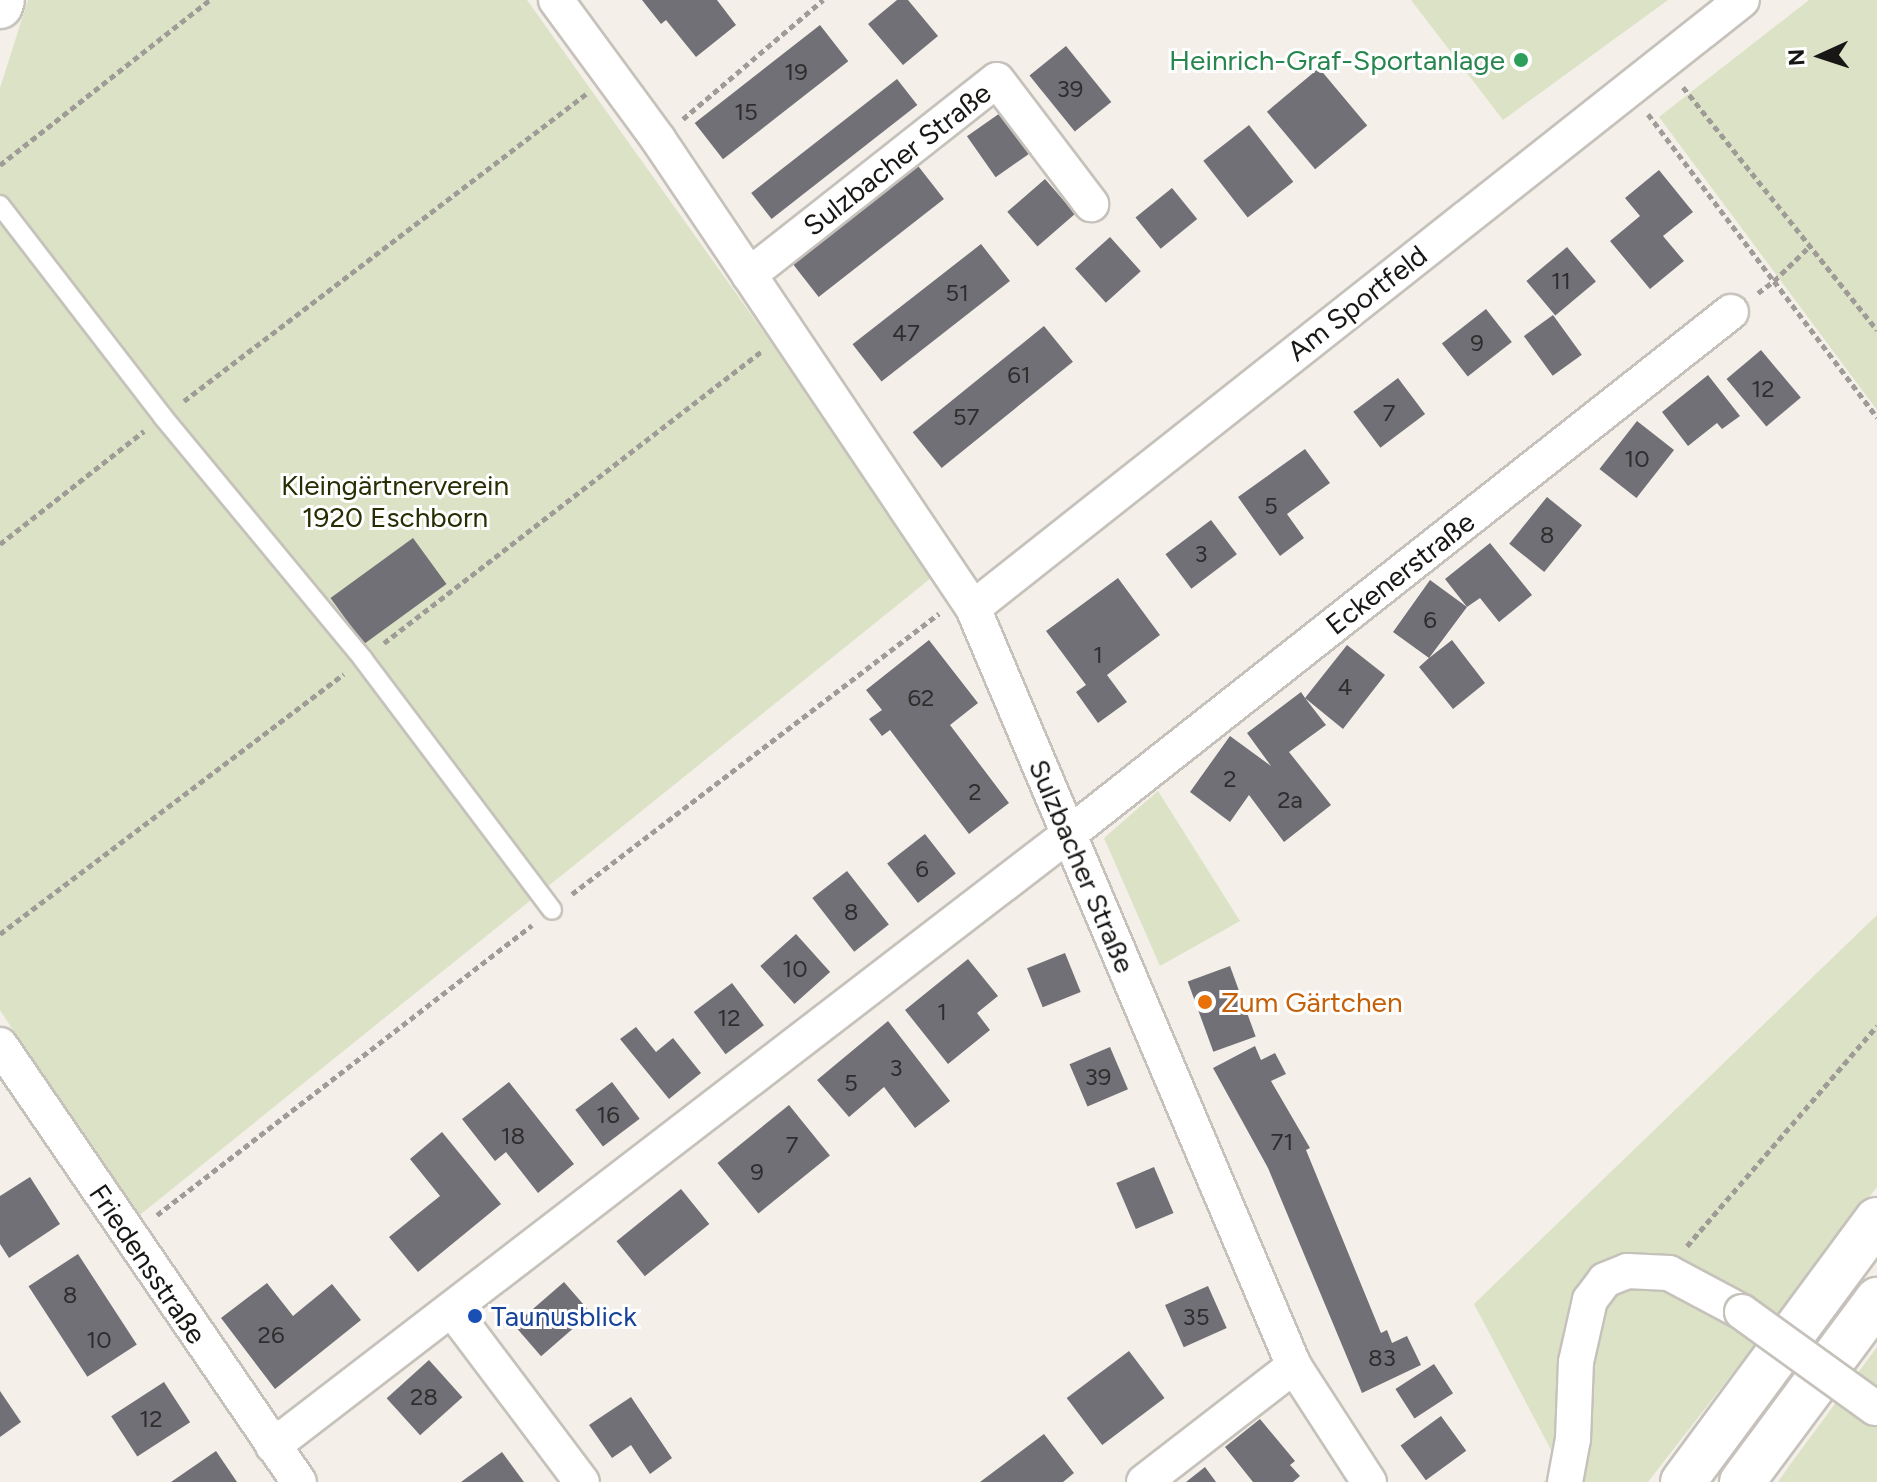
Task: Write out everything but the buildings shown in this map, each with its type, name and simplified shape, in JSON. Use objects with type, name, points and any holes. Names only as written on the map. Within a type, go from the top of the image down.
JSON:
[{"type":"main road","points":[[0,6],[2,0]]},
{"type":"main road","points":[[1683,1482],[1877,1220]]},
{"type":"main road","points":[[1742,1482],[1877,1300]]},
{"type":"street","name":"Sulzbacher Straße","points":[[556,0],[749,275],[973,608],[1294,1366],[1369,1482]]},
{"type":"street","name":"Am Sportfeld","points":[[973,608],[1742,0]]},
{"type":"street","name":"Sulzbacher Straße","points":[[749,275],[997,80],[1091,204]]},
{"type":"street","name":"Eckenerstraße","points":[[1069,834],[1731,312]]},
{"type":"street","points":[[273,1446],[453,1311],[1069,834]]},
{"type":"street","name":"Friedensstraße","points":[[0,1045],[299,1482]]},
{"type":"street","points":[[1565,1482],[1573,1439],[1576,1362],[1590,1300],[1605,1280],[1627,1271],[1669,1273],[1742,1312],[1876,1410]]},
{"type":"street","points":[[453,1311],[582,1482]]},
{"type":"street","points":[[1144,1482],[1294,1366]]},
{"type":"lane","points":[[0,205],[163,417],[363,659],[552,910]]},
{"type":"path","points":[[0,165],[210,0]]},
{"type":"path","points":[[677,124],[823,0]]},
{"type":"path","points":[[1663,61],[1877,330]]},
{"type":"path","points":[[1629,88],[1877,417]]},
{"type":"path","points":[[0,544],[590,90]]},
{"type":"path","points":[[1731,312],[1774,281],[1810,246]]},
{"type":"path","points":[[1669,1273],[1700,1226],[1877,1026]]},
{"type":"green space","name":"Kleingärtnerverein 1920 Eschborn","points":[[28,0],[527,0],[936,574],[136,1218],[0,1010],[0,88]]},
{"type":"green space","name":"Heinrich-Graf-Sportanlage","points":[[1411,0],[1668,0],[1503,120]]},
{"type":"green space","points":[[1809,0],[1877,0],[1877,410],[1659,117]]},
{"type":"green space","points":[[1158,791],[1240,921],[1160,966],[1104,838]]},
{"type":"green space","points":[[1877,915],[1877,1187],[1648,1482],[1543,1482],[1560,1467],[1474,1304]]},
{"type":"green space","points":[[1877,1347],[1877,1482],[1778,1482],[1792,1462]]},
{"type":"place","name":"Heinrich-Graf-Sportanlage","points":[[1521,60]]},
{"type":"place","name":"Zum Gärtchen","points":[[1205,1002]]},
{"type":"place","name":"Taunusblick","points":[[475,1316]]}]
